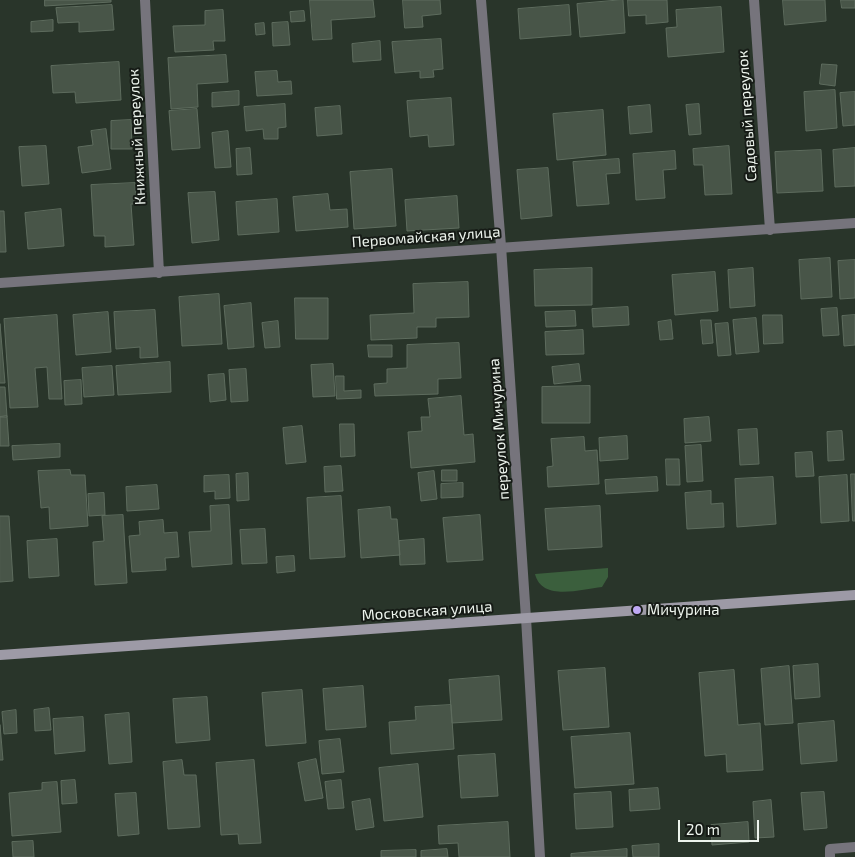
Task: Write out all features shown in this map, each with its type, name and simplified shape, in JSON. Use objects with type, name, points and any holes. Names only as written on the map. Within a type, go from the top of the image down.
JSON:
[{"type":"main road","name":"Московская улица","points":[[0,655],[855,595]]},
{"type":"street","name":"Книжный переулок","points":[[145,0],[160,273]]},
{"type":"street","name":"переулок Мичурина","points":[[481,0],[501,246],[540,857]]},
{"type":"street","name":"Садовый переулок","points":[[754,0],[770,230]]},
{"type":"street","name":"Первомайская улица","points":[[0,283],[160,273],[501,246],[855,223]]},
{"type":"street","points":[[830,857],[830,849],[855,848]]},
{"type":"green space","points":[[608,568],[608,577],[602,587],[563,592],[545,588],[539,583],[535,574]]},
{"type":"building","points":[[45,0],[111,0],[111,2],[45,6]]},
{"type":"building","points":[[310,0],[373,0],[375,17],[331,20],[332,39],[313,40]]},
{"type":"building","points":[[403,0],[440,0],[441,14],[422,16],[423,27],[405,28]]},
{"type":"building","points":[[623,0],[625,33],[580,37],[577,4]]},
{"type":"building","points":[[628,0],[667,0],[668,22],[646,24],[646,15],[629,16]]},
{"type":"building","points":[[783,0],[825,0],[826,21],[785,25]]},
{"type":"building","points":[[841,0],[855,0],[855,8],[842,8]]},
{"type":"building","points":[[112,5],[114,30],[79,32],[79,22],[58,23],[56,8]]},
{"type":"building","points":[[569,5],[571,35],[520,39],[518,9]]},
{"type":"building","points":[[721,7],[724,52],[668,57],[666,28],[677,27],[676,10]]},
{"type":"building","points":[[223,10],[225,41],[213,41],[214,50],[175,52],[173,26],[205,25],[205,11]]},
{"type":"building","points":[[304,11],[305,21],[291,22],[290,12]]},
{"type":"building","points":[[53,20],[53,31],[31,32],[31,22]]},
{"type":"building","points":[[288,22],[290,45],[273,46],[272,23]]},
{"type":"building","points":[[264,23],[265,34],[256,35],[255,24]]},
{"type":"building","points":[[441,39],[443,69],[433,70],[434,77],[420,78],[420,71],[395,73],[392,42]]},
{"type":"building","points":[[380,41],[381,60],[353,62],[352,44]]},
{"type":"building","points":[[226,55],[228,82],[197,84],[198,107],[171,109],[168,58]]},
{"type":"building","points":[[119,62],[121,100],[76,103],[75,92],[53,93],[51,66]]},
{"type":"building","points":[[822,64],[837,65],[835,86],[820,84]]},
{"type":"building","points":[[277,71],[278,82],[291,81],[292,94],[257,96],[255,72]]},
{"type":"building","points":[[835,90],[837,128],[806,131],[804,92]]},
{"type":"building","points":[[239,91],[239,105],[212,107],[212,93]]},
{"type":"building","points":[[855,92],[855,125],[843,126],[840,93]]},
{"type":"building","points":[[451,98],[454,145],[429,147],[428,135],[410,137],[407,101]]},
{"type":"building","points":[[285,104],[286,127],[278,128],[278,139],[264,139],[263,129],[246,131],[244,107]]},
{"type":"building","points":[[699,104],[701,134],[689,135],[686,105]]},
{"type":"building","points":[[650,105],[652,132],[630,134],[628,107]]},
{"type":"building","points":[[340,106],[342,134],[317,136],[315,108]]},
{"type":"building","points":[[197,109],[200,148],[172,150],[169,111]]},
{"type":"building","points":[[603,110],[606,155],[557,160],[553,114]]},
{"type":"building","points":[[131,120],[132,149],[111,149],[111,121]]},
{"type":"building","points":[[106,129],[111,169],[82,173],[78,147],[93,145],[91,131]]},
{"type":"building","points":[[228,131],[231,167],[215,168],[212,133]]},
{"type":"building","points":[[46,146],[49,184],[22,186],[19,147]]},
{"type":"building","points":[[729,146],[732,194],[705,195],[703,165],[694,165],[693,149]]},
{"type":"building","points":[[250,148],[252,174],[237,175],[236,149]]},
{"type":"building","points":[[855,148],[855,186],[835,187],[833,150]]},
{"type":"building","points":[[821,150],[823,191],[777,193],[775,152]]},
{"type":"building","points":[[675,151],[676,169],[663,170],[665,198],[636,200],[633,154]]},
{"type":"building","points":[[619,159],[620,173],[606,174],[609,204],[577,206],[573,162]]},
{"type":"building","points":[[548,168],[552,216],[521,219],[517,170]]},
{"type":"building","points":[[392,169],[396,226],[354,229],[350,172]]},
{"type":"building","points":[[135,183],[136,204],[131,204],[134,245],[105,247],[105,236],[94,236],[91,185]]},
{"type":"building","points":[[215,192],[219,240],[192,243],[188,193]]},
{"type":"building","points":[[328,194],[330,210],[347,209],[348,227],[296,231],[293,197]]},
{"type":"building","points":[[457,196],[459,228],[407,231],[405,200]]},
{"type":"building","points":[[277,199],[279,232],[238,235],[236,202]]},
{"type":"building","points":[[61,209],[64,246],[28,249],[25,213]]},
{"type":"building","points":[[0,211],[4,211],[6,252],[0,252]]},
{"type":"building","points":[[830,258],[832,297],[801,299],[799,260]]},
{"type":"building","points":[[855,260],[855,298],[840,299],[838,261]]},
{"type":"building","points":[[592,268],[592,305],[535,306],[534,270]]},
{"type":"building","points":[[753,268],[755,306],[730,308],[728,270]]},
{"type":"building","points":[[715,272],[718,311],[675,315],[672,275]]},
{"type":"building","points":[[468,282],[469,317],[436,318],[436,327],[417,327],[417,338],[371,340],[370,315],[414,313],[413,284]]},
{"type":"building","points":[[219,294],[222,344],[182,346],[179,297]]},
{"type":"building","points":[[295,298],[328,298],[328,339],[296,339]]},
{"type":"building","points":[[251,303],[254,347],[228,349],[224,306]]},
{"type":"building","points":[[628,307],[629,325],[593,327],[592,309]]},
{"type":"building","points":[[837,308],[839,335],[823,336],[821,309]]},
{"type":"building","points":[[155,310],[158,357],[140,358],[140,347],[116,349],[114,312]]},
{"type":"building","points":[[575,311],[576,326],[546,327],[545,312]]},
{"type":"building","points":[[108,312],[111,352],[76,355],[73,315]]},
{"type":"building","points":[[57,315],[62,399],[49,399],[47,367],[35,368],[38,407],[10,408],[4,319]]},
{"type":"building","points":[[763,315],[782,315],[783,343],[764,344]]},
{"type":"building","points":[[855,315],[855,345],[844,346],[842,316]]},
{"type":"building","points":[[756,318],[759,352],[736,354],[733,320]]},
{"type":"building","points":[[671,320],[673,339],[660,340],[658,322]]},
{"type":"building","points":[[701,320],[711,320],[713,343],[703,344]]},
{"type":"building","points":[[278,321],[280,347],[265,348],[262,323]]},
{"type":"building","points":[[728,323],[731,355],[718,356],[715,324]]},
{"type":"building","points":[[0,324],[5,383],[0,383]]},
{"type":"building","points":[[583,330],[584,354],[546,355],[545,332]]},
{"type":"building","points":[[459,343],[461,378],[438,379],[438,394],[375,396],[374,384],[387,383],[387,369],[407,368],[407,345]]},
{"type":"building","points":[[368,345],[392,345],[392,357],[369,357]]},
{"type":"building","points":[[170,362],[171,392],[118,395],[116,366]]},
{"type":"building","points":[[333,364],[335,396],[313,397],[311,365]]},
{"type":"building","points":[[579,364],[581,381],[554,384],[552,367]]},
{"type":"building","points":[[112,366],[114,395],[84,397],[82,368]]},
{"type":"building","points":[[246,369],[248,401],[231,402],[229,370]]},
{"type":"building","points":[[224,374],[226,400],[210,402],[208,375]]},
{"type":"building","points":[[336,376],[344,376],[344,391],[361,390],[361,398],[337,399]]},
{"type":"building","points":[[81,380],[82,404],[65,405],[64,381]]},
{"type":"building","points":[[590,386],[590,423],[542,423],[542,387]]},
{"type":"building","points":[[0,387],[5,387],[7,417],[0,417]]},
{"type":"building","points":[[461,396],[464,435],[473,434],[475,462],[411,468],[408,432],[422,431],[421,417],[430,417],[428,399]]},
{"type":"building","points":[[7,416],[9,446],[0,446],[0,417]]},
{"type":"building","points":[[709,417],[711,441],[685,443],[684,419]]},
{"type":"building","points":[[340,424],[354,424],[355,456],[341,457]]},
{"type":"building","points":[[302,426],[306,462],[286,464],[283,428]]},
{"type":"building","points":[[757,429],[759,464],[740,465],[738,430]]},
{"type":"building","points":[[842,431],[844,460],[828,461],[827,432]]},
{"type":"building","points":[[627,436],[628,459],[600,461],[599,438]]},
{"type":"building","points":[[584,437],[585,451],[597,450],[599,484],[548,487],[547,467],[553,466],[551,439]]},
{"type":"building","points":[[60,444],[60,457],[13,460],[12,446]]},
{"type":"building","points":[[701,445],[703,481],[687,482],[685,446]]},
{"type":"building","points":[[812,452],[814,476],[796,477],[795,453]]},
{"type":"building","points":[[666,459],[679,459],[680,485],[667,485]]},
{"type":"building","points":[[341,466],[343,491],[325,492],[324,467]]},
{"type":"building","points":[[70,470],[71,475],[85,475],[88,526],[50,529],[49,507],[41,508],[38,471]]},
{"type":"building","points":[[442,470],[457,470],[457,481],[442,481]]},
{"type":"building","points":[[434,471],[437,499],[421,501],[418,473]]},
{"type":"building","points":[[248,473],[249,500],[237,501],[236,474]]},
{"type":"building","points":[[851,474],[855,474],[855,521],[853,521]]},
{"type":"building","points":[[229,475],[230,498],[215,499],[215,491],[204,492],[204,476]]},
{"type":"building","points":[[847,475],[849,521],[821,523],[819,477]]},
{"type":"building","points":[[657,477],[658,491],[606,494],[605,480]]},
{"type":"building","points":[[773,477],[776,524],[737,527],[735,479]]},
{"type":"building","points":[[463,483],[463,497],[441,498],[441,484]]},
{"type":"building","points":[[157,485],[159,509],[127,511],[126,487]]},
{"type":"building","points":[[711,491],[711,504],[723,503],[724,527],[687,529],[685,493]]},
{"type":"building","points":[[104,493],[105,515],[89,516],[88,494]]},
{"type":"building","points":[[341,496],[345,557],[310,559],[307,498]]},
{"type":"building","points":[[229,505],[232,564],[192,567],[189,532],[211,531],[210,506]]},
{"type":"building","points":[[600,506],[602,547],[548,550],[545,509]]},
{"type":"building","points":[[390,507],[391,519],[397,519],[400,555],[361,558],[358,510]]},
{"type":"building","points":[[123,515],[127,583],[95,585],[93,542],[104,541],[102,516]]},
{"type":"building","points":[[480,515],[483,560],[447,562],[443,518]]},
{"type":"building","points":[[0,516],[9,516],[13,581],[0,582]]},
{"type":"building","points":[[163,520],[164,533],[177,532],[179,557],[165,558],[166,570],[132,572],[129,536],[140,535],[139,522]]},
{"type":"building","points":[[265,529],[267,563],[242,564],[240,530]]},
{"type":"building","points":[[57,539],[59,576],[29,578],[27,541]]},
{"type":"building","points":[[424,539],[425,564],[400,565],[399,541]]},
{"type":"building","points":[[294,556],[295,571],[277,573],[276,557]]},
{"type":"building","points":[[818,664],[820,697],[795,699],[793,666]]},
{"type":"building","points":[[789,666],[793,723],[765,725],[761,669]]},
{"type":"building","points":[[605,668],[609,727],[563,730],[558,671]]},
{"type":"building","points":[[734,670],[738,725],[760,723],[763,770],[727,772],[726,754],[705,756],[699,673]]},
{"type":"building","points":[[499,676],[502,720],[452,723],[449,680]]},
{"type":"building","points":[[363,686],[366,727],[326,730],[323,689]]},
{"type":"building","points":[[302,690],[306,743],[266,746],[262,693]]},
{"type":"building","points":[[207,697],[210,740],[176,743],[173,699]]},
{"type":"building","points":[[451,705],[454,749],[391,754],[389,722],[416,720],[415,707]]},
{"type":"building","points":[[49,708],[51,730],[35,731],[34,710]]},
{"type":"building","points":[[16,710],[17,733],[4,734],[2,712]]},
{"type":"building","points":[[129,713],[132,762],[109,764],[105,715]]},
{"type":"building","points":[[83,717],[85,751],[55,754],[53,719]]},
{"type":"building","points":[[834,721],[837,761],[801,764],[798,724]]},
{"type":"building","points":[[0,725],[3,760],[0,760]]},
{"type":"building","points":[[630,733],[634,784],[575,788],[571,737]]},
{"type":"building","points":[[340,739],[344,772],[322,774],[319,741]]},
{"type":"building","points":[[495,754],[498,796],[461,798],[458,756]]},
{"type":"building","points":[[316,759],[323,798],[305,801],[298,763]]},
{"type":"building","points":[[182,760],[184,775],[196,775],[200,827],[168,829],[163,762]]},
{"type":"building","points":[[254,760],[261,843],[239,844],[238,834],[221,835],[216,763]]},
{"type":"building","points":[[418,764],[423,817],[384,821],[379,768]]},
{"type":"building","points":[[75,780],[77,803],[62,804],[61,781]]},
{"type":"building","points":[[341,780],[344,808],[328,809],[325,782]]},
{"type":"building","points":[[57,782],[61,832],[12,836],[9,793],[42,790],[42,783]]},
{"type":"building","points":[[658,788],[660,809],[630,811],[629,790]]},
{"type":"building","points":[[611,792],[613,827],[576,829],[574,794]]},
{"type":"building","points":[[824,792],[827,828],[804,830],[801,793]]},
{"type":"building","points":[[136,793],[139,834],[118,836],[115,794]]},
{"type":"building","points":[[370,799],[374,827],[356,830],[352,802]]},
{"type":"building","points":[[771,800],[774,837],[755,838],[753,802]]},
{"type":"building","points":[[508,822],[510,857],[459,857],[458,843],[439,844],[438,826]]},
{"type":"building","points":[[748,822],[749,842],[712,845],[711,825]]},
{"type":"building","points":[[33,841],[34,857],[13,857],[12,842]]},
{"type":"building","points":[[659,844],[659,857],[633,857],[632,846]]},
{"type":"building","points":[[447,849],[448,857],[421,857],[421,851]]},
{"type":"building","points":[[627,849],[627,857],[571,857],[571,854]]},
{"type":"building","points":[[416,850],[416,857],[381,857],[381,851]]},
{"type":"place","name":"Мичурина","points":[[637,610]]}]
